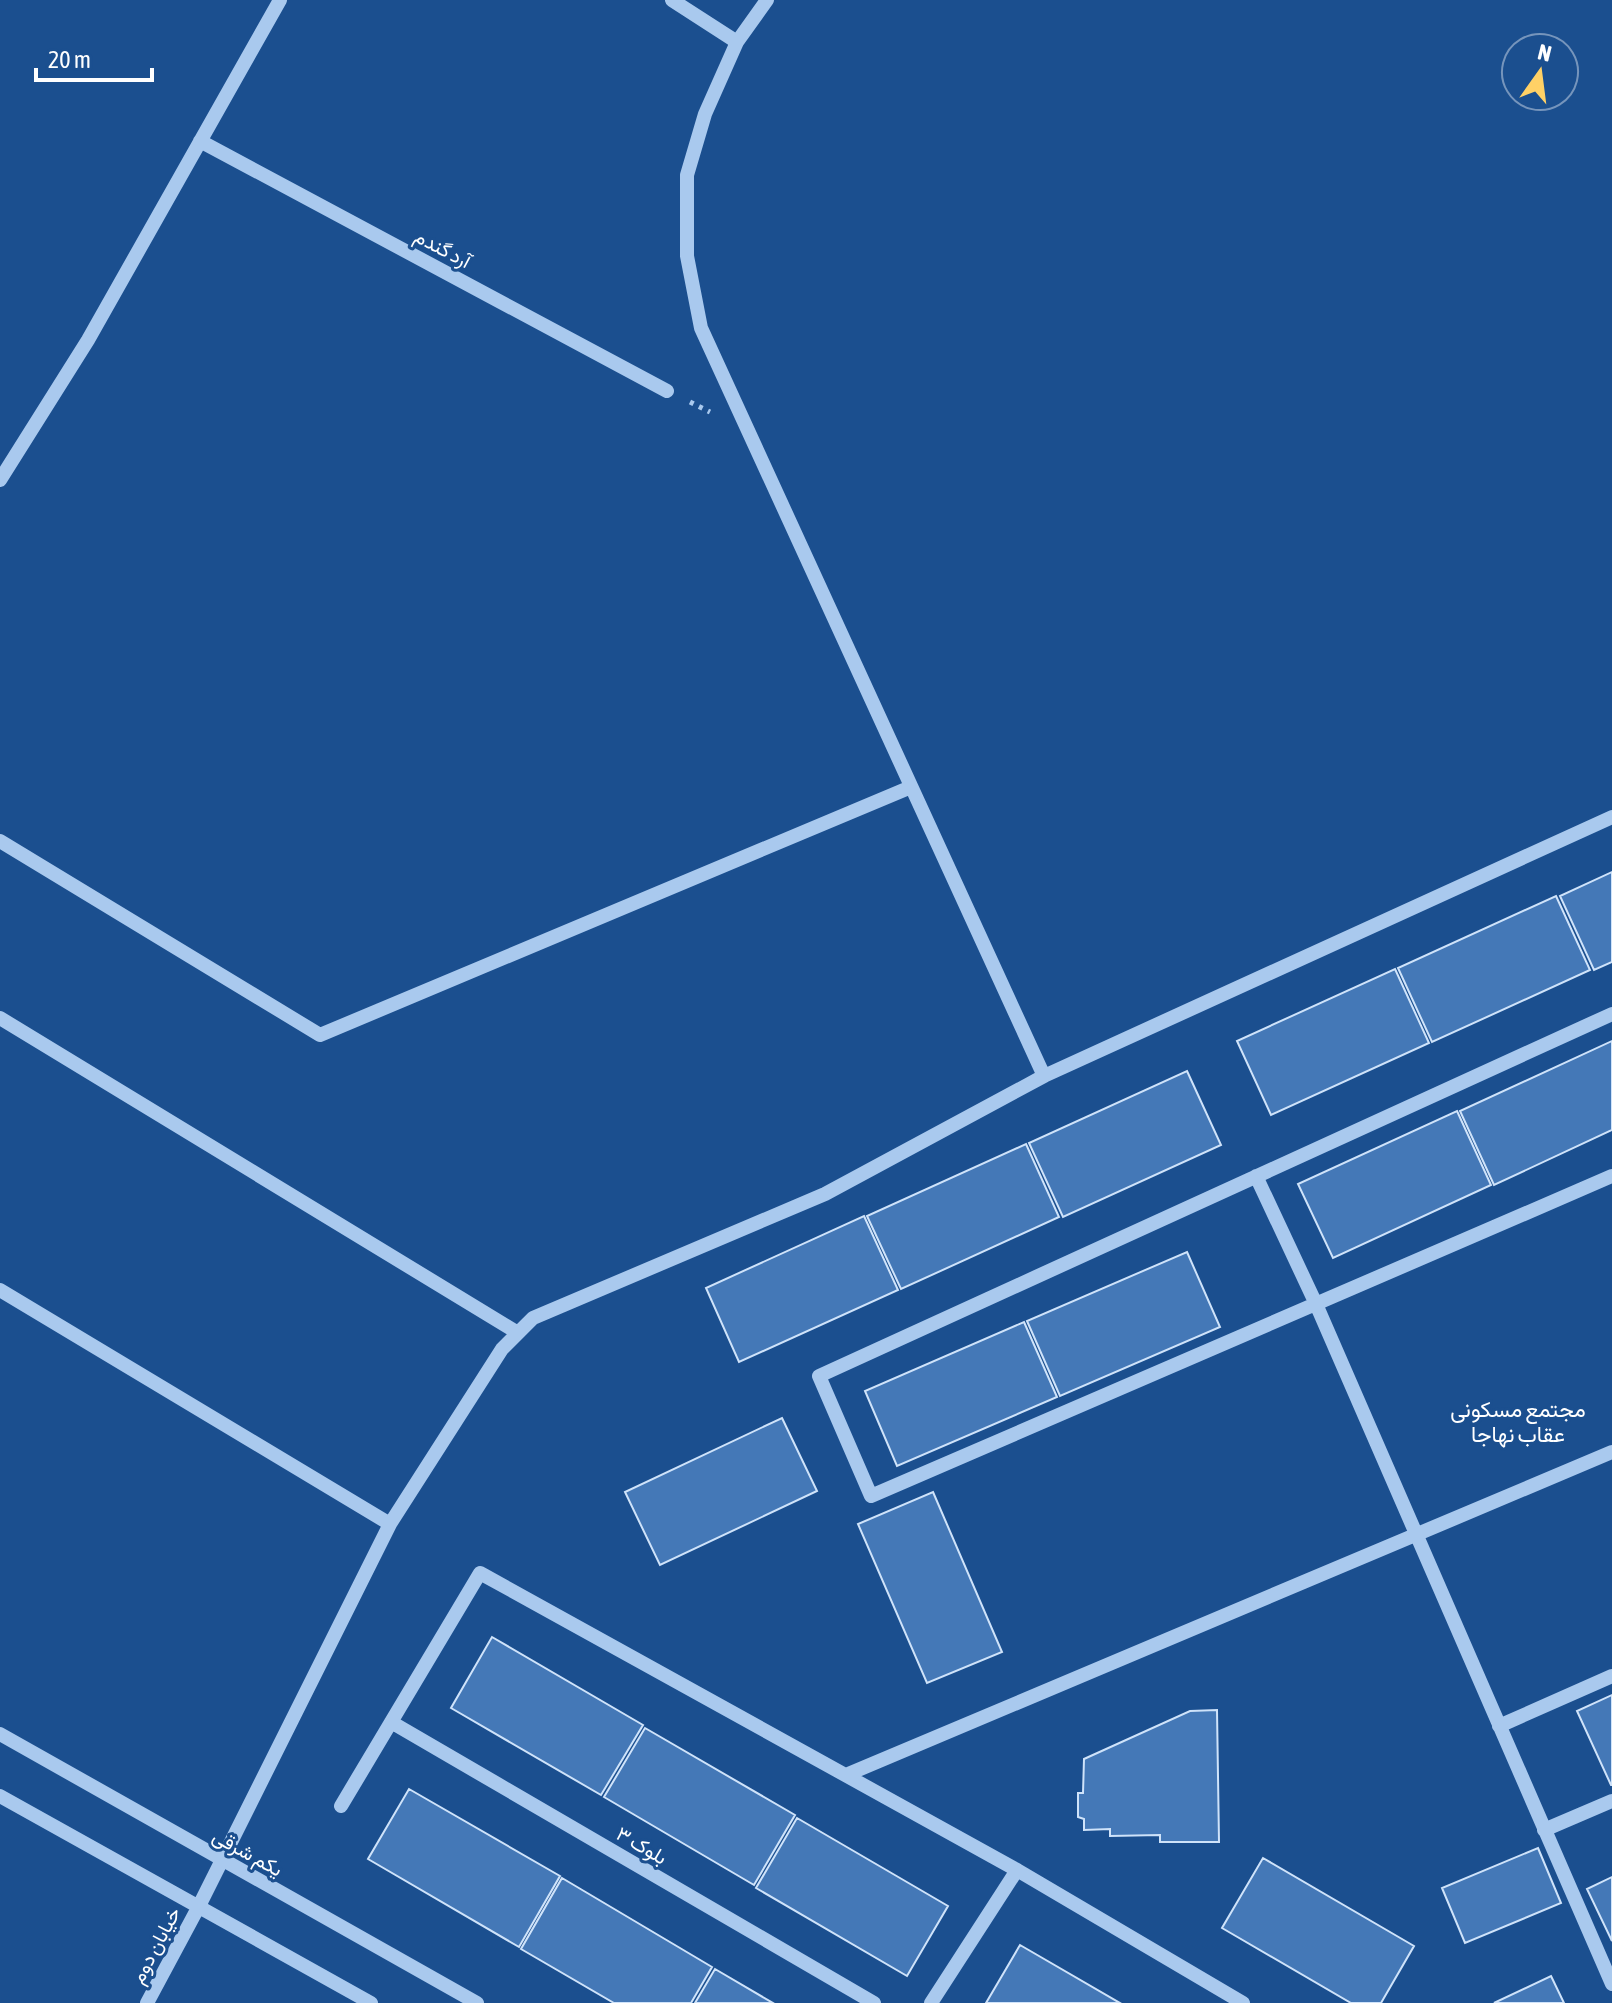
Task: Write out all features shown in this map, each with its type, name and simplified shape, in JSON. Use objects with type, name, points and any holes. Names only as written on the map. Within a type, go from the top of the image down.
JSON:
[{"type":"street","points":[[0,480],[88,340],[280,0]]},
{"type":"street","points":[[672,0],[737,42]]},
{"type":"street","points":[[767,0],[737,42],[705,114],[687,175],[687,256],[701,328],[1044,1076]]},
{"type":"street","name":"آرد گندم","points":[[200,141],[667,391]]},
{"type":"street","points":[[0,841],[320,1035],[911,787]]},
{"type":"street","name":"خیابان دوم","points":[[147,2003],[199,1906],[390,1524],[502,1349],[533,1318],[825,1194],[1044,1076],[1612,817]]},
{"type":"street","points":[[1612,1014],[819,1376],[871,1496],[1612,1176]]},
{"type":"street","points":[[0,1018],[518,1333]]},
{"type":"street","points":[[1256,1176],[1316,1304],[1612,1984]]},
{"type":"street","points":[[0,1290],[390,1524]]},
{"type":"street","points":[[846,1775],[1612,1452]]},
{"type":"street","points":[[341,1806],[480,1573],[1017,1870],[1243,2003]]},
{"type":"street","points":[[1499,1726],[1612,1676]]},
{"type":"street","name":"بلوک ۳","points":[[391,1722],[874,2003]]},
{"type":"street","name":"یکم شرقی","points":[[0,1734],[477,2003]]},
{"type":"street","points":[[0,1796],[371,2003]]},
{"type":"street","points":[[1544,1830],[1612,1801]]},
{"type":"street","points":[[931,2003],[1017,1870]]},
{"type":"building","points":[[1612,872],[1612,962],[1594,970],[1560,896]]},
{"type":"building","points":[[1556,896],[1590,970],[1432,1042],[1398,968]]},
{"type":"building","points":[[1395,969],[1429,1043],[1271,1115],[1237,1041]]},
{"type":"building","points":[[1612,1041],[1612,1130],[1494,1185],[1460,1111]]},
{"type":"building","points":[[1187,1071],[1221,1145],[1063,1217],[1029,1143]]},
{"type":"building","points":[[1457,1111],[1491,1185],[1333,1258],[1298,1184]]},
{"type":"building","points":[[1026,1144],[1059,1217],[901,1289],[867,1216]]},
{"type":"building","points":[[864,1216],[898,1290],[739,1362],[706,1288]]},
{"type":"building","points":[[1187,1252],[1220,1327],[1060,1396],[1027,1321]]},
{"type":"building","points":[[1024,1322],[1057,1397],[897,1466],[865,1391]]},
{"type":"building","points":[[782,1418],[817,1491],[660,1565],[625,1492]]},
{"type":"building","points":[[933,1492],[1002,1652],[927,1683],[858,1524]]},
{"type":"building","points":[[492,1637],[643,1725],[601,1795],[451,1708]]},
{"type":"building","points":[[1612,1695],[1612,1785],[1611,1785],[1577,1711]]},
{"type":"building","points":[[1217,1710],[1219,1842],[1160,1842],[1160,1835],[1110,1836],[1110,1829],[1084,1830],[1084,1819],[1078,1817],[1078,1793],[1083,1793],[1084,1759],[1190,1711]]},
{"type":"building","points":[[645,1728],[795,1815],[754,1885],[604,1797]]},
{"type":"building","points":[[409,1789],[560,1876],[519,1947],[368,1859]]},
{"type":"building","points":[[797,1818],[948,1906],[907,1976],[756,1888]]},
{"type":"building","points":[[1538,1848],[1561,1903],[1465,1943],[1442,1888]]},
{"type":"building","points":[[1263,1858],[1414,1946],[1381,2003],[1351,2003],[1222,1928]]},
{"type":"building","points":[[1612,1877],[1612,1941],[1587,1889]]},
{"type":"building","points":[[562,1878],[712,1967],[691,2003],[614,2003],[521,1949]]},
{"type":"building","points":[[1020,1945],[1120,2003],[986,2003]]},
{"type":"building","points":[[715,1969],[773,2003],[695,2003]]},
{"type":"building","points":[[1551,1976],[1564,2003],[1494,2003]]},
{"type":"district","name":"مجتمع مسکونی عقاب نهاجا","points":[[1518,1422]]}]
